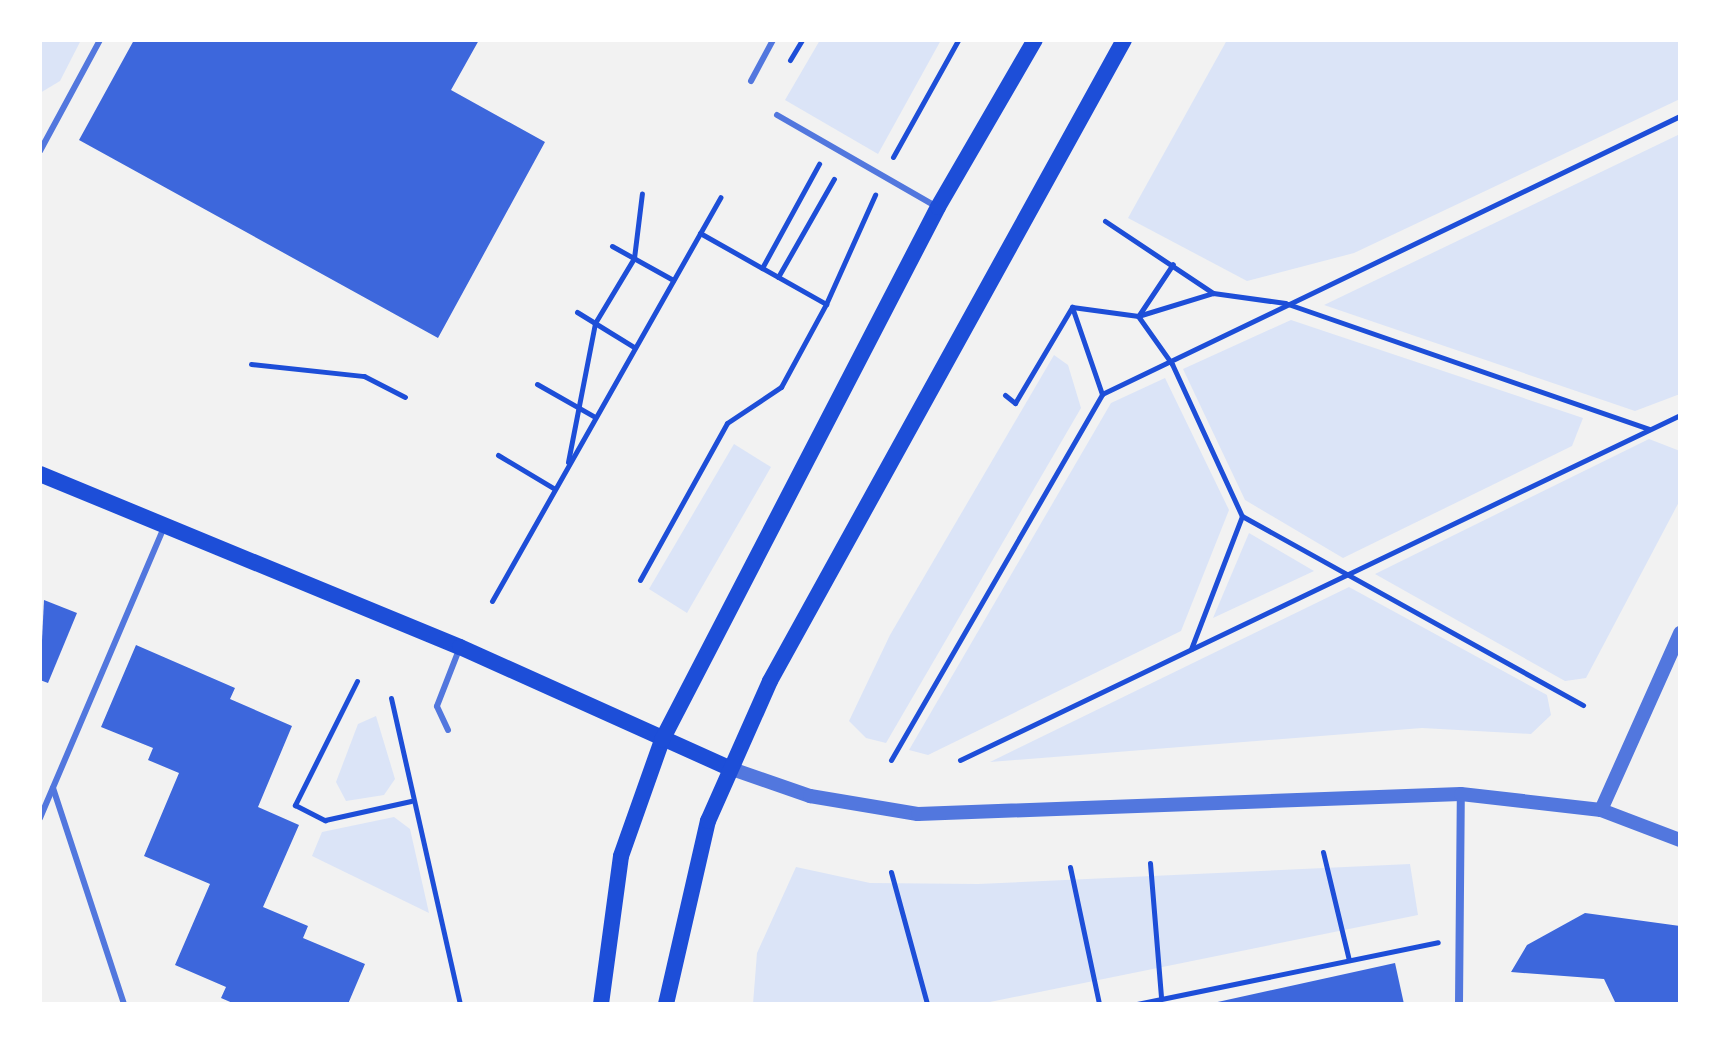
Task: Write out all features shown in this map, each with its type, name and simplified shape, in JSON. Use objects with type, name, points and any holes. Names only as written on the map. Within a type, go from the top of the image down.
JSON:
[{"type":"main road","points":[[601,1004],[621,856],[662,740],[938,207],[1035,40]]},
{"type":"main road","points":[[666,1004],[697,860],[729,768],[835,560],[1124,40]]},
{"type":"main road","points":[[40,474],[163,529],[460,647],[729,768]]},
{"type":"street","points":[[1601,810],[1680,633]]},
{"type":"street","points":[[729,768],[810,796],[918,814],[1461,794],[1601,810],[1680,840]]},
{"type":"street","points":[[1459,1004],[1461,794]]},
{"type":"lane","points":[[40,151],[100,40]]},
{"type":"lane","points":[[751,81],[773,40]]},
{"type":"lane","points":[[777,115],[938,207]]},
{"type":"lane","points":[[40,818],[163,529]]},
{"type":"lane","points":[[448,730],[437,706],[460,647]]},
{"type":"lane","points":[[53,788],[124,1004]]},
{"type":"path","points":[[640,580],[727,423],[781,387],[826,304],[883,175],[958,40]]},
{"type":"path","points":[[891,760],[1102,394],[1172,364],[1285,303],[1680,116]]},
{"type":"path","points":[[762,268],[820,164],[806,156]]},
{"type":"path","points":[[778,277],[834,179]]},
{"type":"path","points":[[567,467],[595,323],[634,258],[642,193]]},
{"type":"path","points":[[492,601],[721,197]]},
{"type":"path","points":[[1105,221],[1213,293]]},
{"type":"path","points":[[700,233],[826,304]]},
{"type":"path","points":[[612,246],[673,280]]},
{"type":"path","points":[[1138,316],[1173,264]]},
{"type":"path","points":[[1072,307],[1138,316],[1213,293],[1285,303],[1650,429]]},
{"type":"path","points":[[1072,307],[1102,394]]},
{"type":"path","points":[[1005,395],[1015,403],[1072,307]]},
{"type":"path","points":[[577,312],[634,347]]},
{"type":"path","points":[[1138,316],[1172,364],[1242,516],[1345,576],[1583,705]]},
{"type":"path","points":[[251,364],[364,376],[405,397]]},
{"type":"path","points":[[537,384],[595,417]]},
{"type":"path","points":[[960,760],[1680,415]]},
{"type":"path","points":[[498,455],[555,489]]},
{"type":"path","points":[[1191,649],[1242,516]]},
{"type":"path","points":[[357,681],[295,805],[325,820],[411,801]]},
{"type":"path","points":[[391,698],[411,801],[460,1004]]},
{"type":"path","points":[[1323,852],[1349,960]]},
{"type":"path","points":[[1150,863],[1161,998]]},
{"type":"path","points":[[1070,867],[1099,1004]]},
{"type":"path","points":[[891,872],[927,1004]]},
{"type":"path","points":[[1137,1004],[1447,940]]},
{"type":"shaded area","points":[[40,40],[81,40],[60,81],[40,93]]},
{"type":"shaded area","points":[[820,40],[941,40],[878,154],[785,100]]},
{"type":"shaded area","points":[[1227,40],[1680,40],[1680,99],[1354,253],[1247,281],[1128,218]]},
{"type":"shaded area","points":[[1680,134],[1680,394],[1635,411],[1324,305]]},
{"type":"shaded area","points":[[1291,320],[1583,418],[1572,446],[1343,558],[1245,500],[1183,369]]},
{"type":"shaded area","points":[[1054,355],[1068,365],[1081,408],[886,743],[866,738],[849,721],[890,635]]},
{"type":"shaded area","points":[[1165,378],[1229,510],[1181,631],[928,755],[909,750],[1111,403]]},
{"type":"shaded area","points":[[1649,439],[1680,451],[1680,500],[1586,678],[1565,681],[1375,574]]},
{"type":"shaded area","points":[[734,444],[771,467],[687,613],[649,589]]},
{"type":"shaded area","points":[[1249,533],[1314,571],[1213,618]]},
{"type":"shaded area","points":[[1349,587],[1547,695],[1551,715],[1531,734],[1422,728],[990,762]]},
{"type":"shaded area","points":[[376,716],[395,779],[384,795],[346,801],[336,782],[358,724]]},
{"type":"shaded area","points":[[394,817],[410,829],[429,913],[312,856],[322,832]]},
{"type":"shaded area","points":[[1410,864],[1418,915],[980,1004],[753,1004],[757,953],[796,867],[870,883],[978,884]]},
{"type":"building","points":[[134,40],[479,40],[451,90],[545,142],[438,338],[79,140]]},
{"type":"building","points":[[44,600],[77,613],[48,683],[40,680]]},
{"type":"building","points":[[136,645],[235,688],[230,699],[292,726],[258,807],[299,825],[263,907],[308,926],[303,938],[365,964],[348,1004],[235,1004],[221,998],[226,987],[175,965],[210,884],[144,856],[179,773],[148,760],[153,748],[101,727]]},
{"type":"building","points":[[1585,913],[1680,926],[1680,1004],[1616,1004],[1604,979],[1511,972],[1527,945]]},
{"type":"building","points":[[1395,963],[1404,1004],[1213,1004],[1213,1003]]}]
